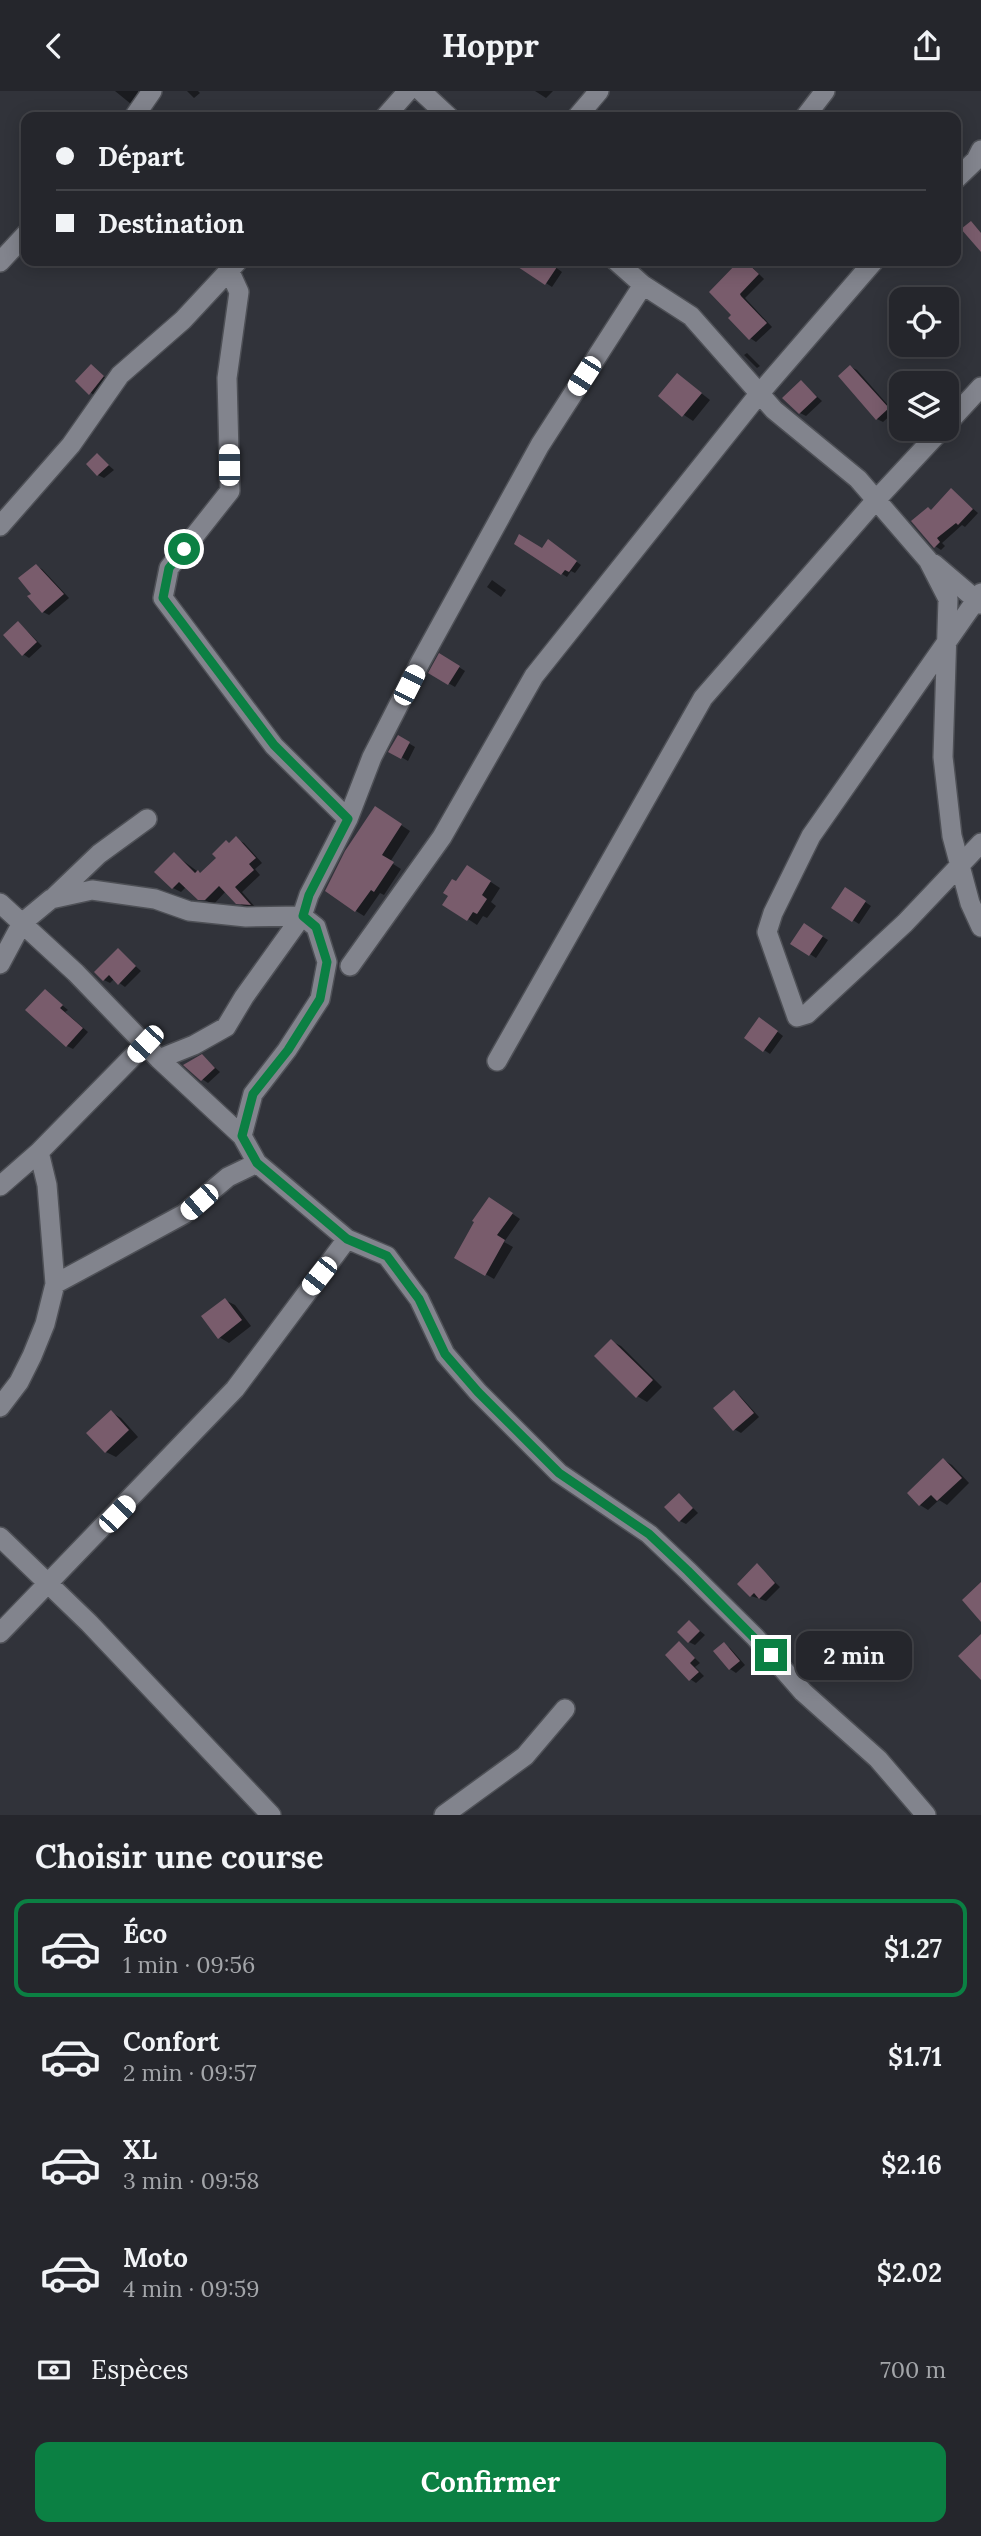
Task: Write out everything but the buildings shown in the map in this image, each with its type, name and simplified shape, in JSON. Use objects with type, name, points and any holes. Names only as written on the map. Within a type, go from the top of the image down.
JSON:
[{"type":"street","points":[[137,112],[152,91]]},
{"type":"street","points":[[389,112],[408,91]]},
{"type":"street","points":[[421,91],[444,112]]},
{"type":"street","points":[[581,112],[599,91]]},
{"type":"street","points":[[809,112],[825,91]]},
{"type":"street","points":[[961,174],[976,160],[981,150]]},
{"type":"street","points":[[0,262],[21,239]]},
{"type":"street","points":[[0,526],[71,445],[120,376],[183,320],[232,266]]},
{"type":"street","points":[[233,266],[239,292],[227,378],[230,491],[169,568],[163,598],[274,745],[348,819]]},
{"type":"street","points":[[625,266],[643,285],[691,316],[774,410],[858,479],[928,560],[979,599],[946,641],[811,836],[773,913],[767,932],[797,1017],[807,1014],[905,923],[981,843]]},
{"type":"street","points":[[351,966],[442,837],[534,676],[759,394],[870,266]]},
{"type":"street","points":[[159,1059],[194,1045],[226,1027],[244,997],[303,916],[309,895],[348,819],[372,757],[488,537],[540,445],[643,285]]},
{"type":"street","points":[[959,411],[981,387]]},
{"type":"street","points":[[497,1061],[703,698],[931,441]]},
{"type":"street","points":[[928,560],[947,599],[943,757],[952,836],[970,903],[981,927]]},
{"type":"street","points":[[0,964],[22,923],[99,854],[147,819]]},
{"type":"street","points":[[51,899],[92,890],[155,899],[190,911],[246,917],[303,916],[316,927],[327,962],[320,999],[288,1050],[253,1094],[242,1136]]},
{"type":"street","points":[[0,903],[76,973],[159,1059],[242,1136],[257,1163],[347,1239],[387,1256],[419,1299],[445,1354],[478,1392],[559,1473],[649,1534],[755,1637],[803,1692],[878,1759],[926,1815]]},
{"type":"street","points":[[0,1187],[39,1152],[145,1044]]},
{"type":"street","points":[[0,1407],[19,1382],[32,1356],[45,1324],[55,1284],[47,1185],[39,1152]]},
{"type":"street","points":[[55,1284],[184,1214],[228,1177],[257,1163]]},
{"type":"street","points":[[0,1633],[235,1389],[347,1239]]},
{"type":"street","points":[[0,1537],[89,1623],[271,1815]]},
{"type":"street","points":[[444,1815],[525,1756],[565,1709]]},
{"type":"route","points":[[184,549],[169,568],[163,598],[274,745],[348,819],[309,895],[303,916],[316,927],[327,962],[320,999],[288,1050],[253,1094],[242,1136],[257,1163],[347,1239],[387,1256],[419,1299],[445,1354],[478,1392],[559,1473],[649,1534],[771,1655]]}]
